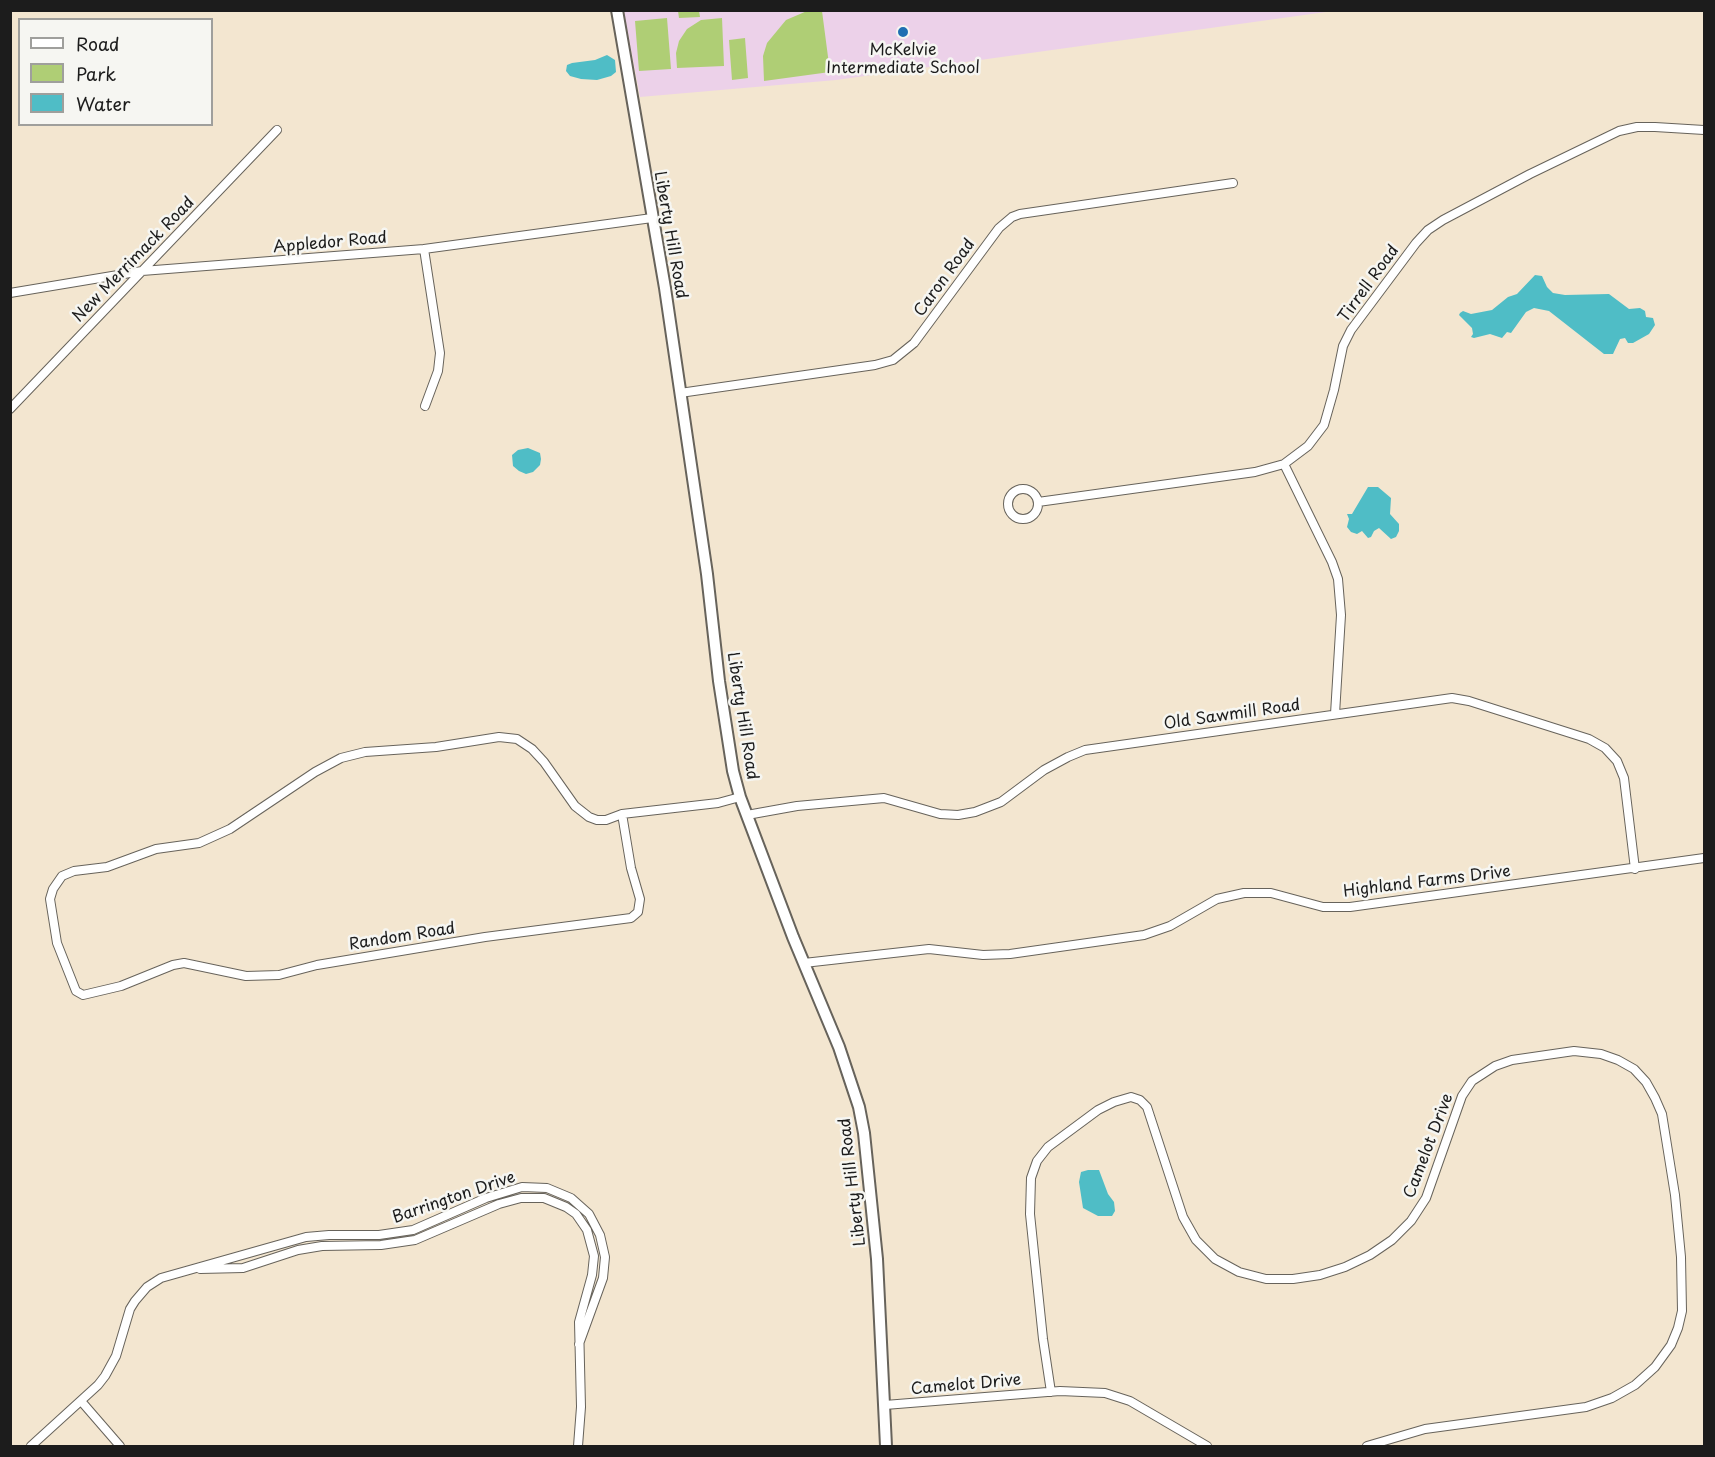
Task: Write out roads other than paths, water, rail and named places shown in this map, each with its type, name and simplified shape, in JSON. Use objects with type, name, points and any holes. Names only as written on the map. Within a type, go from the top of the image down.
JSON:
[{"type":"street","name":"Liberty Hill Road","points":[[617,10],[665,288],[707,574],[727,735],[740,797],[839,1047],[859,1107],[864,1133],[877,1259],[886,1446]]},
{"type":"street","name":"Tirrell Road","points":[[1038,502],[1255,472],[1284,464],[1308,447],[1324,424],[1343,346],[1351,330],[1428,230],[1530,174],[1619,130],[1646,127],[1704,129]]},
{"type":"street","name":"New Merrimack Road","points":[[10,409],[277,130]]},
{"type":"street","name":"Caron Road","points":[[680,393],[875,365],[893,360],[914,343],[999,228],[1012,217],[1233,183]]},
{"type":"street","name":"Appledor Road","points":[[10,293],[142,271],[424,249],[652,218]]},
{"type":"street","points":[[424,249],[440,353],[438,371],[425,406]]},
{"type":"street","points":[[1284,464],[1338,579],[1341,615],[1335,714]]},
{"type":"street","points":[[1019,489],[1029,490],[1038,502],[1036,512],[1028,518],[1013,516],[1008,508],[1011,494],[1019,489]]},
{"type":"street","name":"Old Sawmill Road","points":[[747,815],[797,806],[884,798],[940,814],[958,815],[975,812],[1001,802],[1044,770],[1086,750],[1452,698],[1469,701],[1597,743],[1605,748],[1617,761],[1624,778],[1635,868]]},
{"type":"street","name":"Random Road","points":[[508,737],[532,749],[581,812],[597,820],[606,820],[622,814],[631,868],[640,899],[638,912],[631,918],[485,937],[316,965],[279,975],[246,976],[184,963],[173,965],[121,986],[83,995],[76,991],[57,943],[53,926],[50,899],[62,876],[107,867],[156,849],[199,843],[230,829],[315,772],[341,758],[365,752],[436,747],[508,737]]},
{"type":"street","points":[[622,814],[718,803],[740,797]]},
{"type":"street","name":"Highland Farms Drive","points":[[804,963],[929,949],[983,955],[1010,954],[1144,935],[1170,926],[1217,899],[1244,893],[1271,893],[1323,907],[1350,907],[1704,858]]},
{"type":"street","name":"Camelot Drive","points":[[1051,1392],[1042,1339],[1030,1214],[1031,1179],[1037,1161],[1048,1147],[1098,1110],[1131,1097],[1140,1100],[1147,1107],[1183,1217],[1196,1240],[1215,1259],[1239,1272],[1266,1279],[1293,1279],[1320,1275],[1346,1267],[1392,1240],[1411,1221],[1430,1190],[1462,1096],[1473,1081],[1495,1066],[1512,1060],[1574,1052],[1601,1054],[1634,1069],[1646,1082],[1662,1114],[1675,1195],[1681,1257],[1682,1311],[1671,1345],[1655,1367],[1635,1385],[1612,1398],[1586,1407],[1425,1429],[1367,1446]]},
{"type":"street","name":"Barrington Drive","points":[[31,1446],[98,1385],[110,1367],[135,1301],[155,1282],[187,1270],[294,1240],[317,1236],[397,1233],[428,1224],[498,1193],[522,1187],[547,1188],[559,1192],[578,1203],[596,1225],[605,1257],[605,1267],[600,1288],[579,1344]]},
{"type":"street","name":"Barrington Drive","points":[[187,1270],[243,1268],[298,1250],[322,1246],[398,1244],[433,1234],[499,1204],[521,1198],[544,1198],[566,1207],[576,1214],[591,1239],[594,1256],[592,1275],[579,1322],[581,1407],[578,1446]]},
{"type":"street","points":[[576,1214],[578,1203]]},
{"type":"street","points":[[428,1224],[433,1234]]},
{"type":"street","points":[[294,1240],[298,1250]]},
{"type":"street","name":"Camelot Drive","points":[[885,1404],[1051,1392],[1105,1393],[1130,1401],[1207,1446]]},
{"type":"street","points":[[81,1401],[120,1446]]},
{"type":"water","points":[[607,55],[615,60],[616,72],[611,76],[597,80],[581,79],[570,76],[566,71],[567,65],[572,63],[595,60]]},
{"type":"water","points":[[1535,275],[1542,276],[1553,293],[1609,294],[1629,309],[1640,308],[1645,311],[1646,317],[1653,318],[1655,325],[1649,334],[1633,343],[1628,343],[1625,338],[1620,339],[1613,354],[1604,354],[1549,311],[1534,308],[1526,312],[1511,333],[1507,332],[1502,338],[1490,334],[1471,337],[1472,328],[1459,315],[1460,313],[1463,311],[1471,314],[1492,310],[1508,297],[1517,294]]},
{"type":"water","points":[[528,448],[540,453],[541,459],[540,465],[533,472],[526,474],[513,466],[512,455],[518,450]]},
{"type":"water","points":[[1368,487],[1378,487],[1391,498],[1390,514],[1399,524],[1396,537],[1391,539],[1379,528],[1368,538],[1362,531],[1357,534],[1351,532],[1347,527],[1349,519],[1347,514],[1352,514]]},
{"type":"water","points":[[1099,1170],[1108,1194],[1114,1202],[1115,1211],[1112,1216],[1098,1216],[1083,1208],[1079,1182],[1081,1172]]},
{"type":"place","name":"McKelvie Intermediate School","points":[[903,32]]}]
